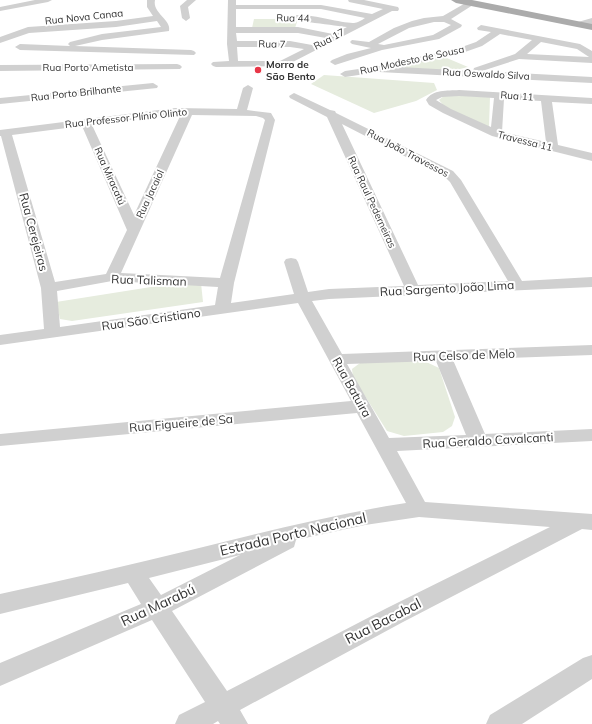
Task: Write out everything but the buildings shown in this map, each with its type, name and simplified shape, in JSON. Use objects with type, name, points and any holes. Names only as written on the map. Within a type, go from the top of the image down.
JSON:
[{"type":"main road","points":[[456,0],[472,3],[486,3],[592,27]]},
{"type":"street","points":[[0,9],[12,4],[48,0]]},
{"type":"street","points":[[186,18],[184,6],[192,0]]},
{"type":"street","points":[[352,0],[378,5],[390,4],[401,10]]},
{"type":"street","points":[[445,19],[472,3]]},
{"type":"street","points":[[234,64],[232,30],[236,18],[232,4],[321,7],[373,17]]},
{"type":"street","name":"Rua 17","points":[[216,64],[282,64],[373,17],[390,4]]},
{"type":"street","points":[[16,52],[68,45],[102,37],[167,31],[160,18],[150,6]]},
{"type":"street","points":[[0,40],[44,25],[116,24],[160,18]]},
{"type":"street","name":"Rua 44","points":[[283,18],[310,18],[354,26]]},
{"type":"street","name":"Rua Nova Canaa","points":[[17,25],[44,25],[56,19]]},
{"type":"street","points":[[335,62],[350,56],[436,37],[458,24],[445,19],[424,19],[403,27],[370,45]]},
{"type":"street","points":[[581,24],[592,21]]},
{"type":"street","points":[[481,28],[580,47],[592,55]]},
{"type":"street","points":[[1,69],[31,36],[28,30]]},
{"type":"street","points":[[232,30],[298,30],[335,37]]},
{"type":"street","name":"Rua Modesto de Sousa","points":[[345,74],[379,69],[472,47],[499,31]]},
{"type":"street","points":[[469,73],[518,56],[538,40]]},
{"type":"street","points":[[355,42],[384,48]]},
{"type":"street","points":[[580,47],[592,42]]},
{"type":"street","name":"Rua 7","points":[[232,44],[290,44],[312,48]]},
{"type":"street","points":[[46,48],[191,53]]},
{"type":"street","points":[[52,68],[65,49]]},
{"type":"street","points":[[518,56],[592,60]]},
{"type":"street","name":"Rua Porto Ametista","points":[[1,69],[177,67]]},
{"type":"street","name":"Rua Oswaldo Silva","points":[[379,69],[592,80]]},
{"type":"street","name":"Rua Porto Brilhante","points":[[0,101],[153,86]]},
{"type":"street","points":[[242,113],[248,88]]},
{"type":"street","name":"Rua 11","points":[[442,94],[499,95],[592,102]]},
{"type":"street","name":"Travessa 11","points":[[442,94],[433,97],[431,100],[433,104],[496,134],[592,157]]},
{"type":"street","points":[[496,134],[499,95]]},
{"type":"street","name":"Rua João Travessos","points":[[294,96],[331,113],[449,174],[455,180],[517,284]]},
{"type":"street","points":[[546,98],[552,147]]},
{"type":"street","name":"Rua Professor Plínio Olinto","points":[[3,132],[188,111],[263,113],[267,115],[270,120],[226,283],[222,309]]},
{"type":"street","name":"Rua Jacaiol","points":[[112,278],[188,111]]},
{"type":"street","name":"Rua Raul Pederneiras","points":[[331,113],[413,290]]},
{"type":"street","name":"Rua Miracatú","points":[[86,123],[129,195],[133,229]]},
{"type":"street","name":"Rua Cerejeiras","points":[[3,132],[49,288],[52,334]]},
{"type":"street","points":[[129,195],[150,192]]},
{"type":"street","name":"Rua Batuira","points":[[291,262],[302,297],[419,510]]},
{"type":"street","name":"Rua Talisman","points":[[49,288],[112,278],[226,283]]},
{"type":"street","name":"Rua Sargento João Lima","points":[[302,297],[329,294],[517,284],[592,282]]},
{"type":"street","name":"Rua São Cristiano","points":[[0,340],[52,334],[302,297]]},
{"type":"street","name":"Rua Celso de Melo","points":[[337,359],[592,350]]},
{"type":"street","points":[[443,356],[478,440]]},
{"type":"street","name":"Rua Figueire de Sa","points":[[0,440],[363,406]]},
{"type":"street","name":"Rua Geraldo Cavalcanti","points":[[384,445],[592,435]]},
{"type":"street","name":"Estrada Porto Nacional","points":[[0,604],[133,573],[313,528],[365,517],[419,510],[586,521]]},
{"type":"street","name":"Rua Bacabal","points":[[188,724],[230,715],[395,615],[586,521]]},
{"type":"street","name":"Rua Marabú","points":[[0,675],[157,608],[313,528]]},
{"type":"street","points":[[133,573],[230,715]]},
{"type":"street","points":[[499,724],[592,666]]},
{"type":"shaded area","points":[[254,19],[298,19],[295,28],[252,28]]},
{"type":"shaded area","points":[[442,56],[468,67],[448,72],[396,67]]},
{"type":"shaded area","points":[[324,75],[434,83],[437,90],[416,101],[374,113],[311,84]]},
{"type":"shaded area","points":[[445,95],[490,97],[489,127],[445,107],[439,100]]},
{"type":"shaded area","points":[[201,283],[203,302],[72,321],[60,319],[56,302],[151,287]]},
{"type":"shaded area","points":[[420,359],[439,368],[455,417],[452,426],[443,432],[404,436],[387,431],[353,377],[352,369],[360,363]]},
{"type":"place","name":"Morro de São Bento","points":[[258,70]]}]
